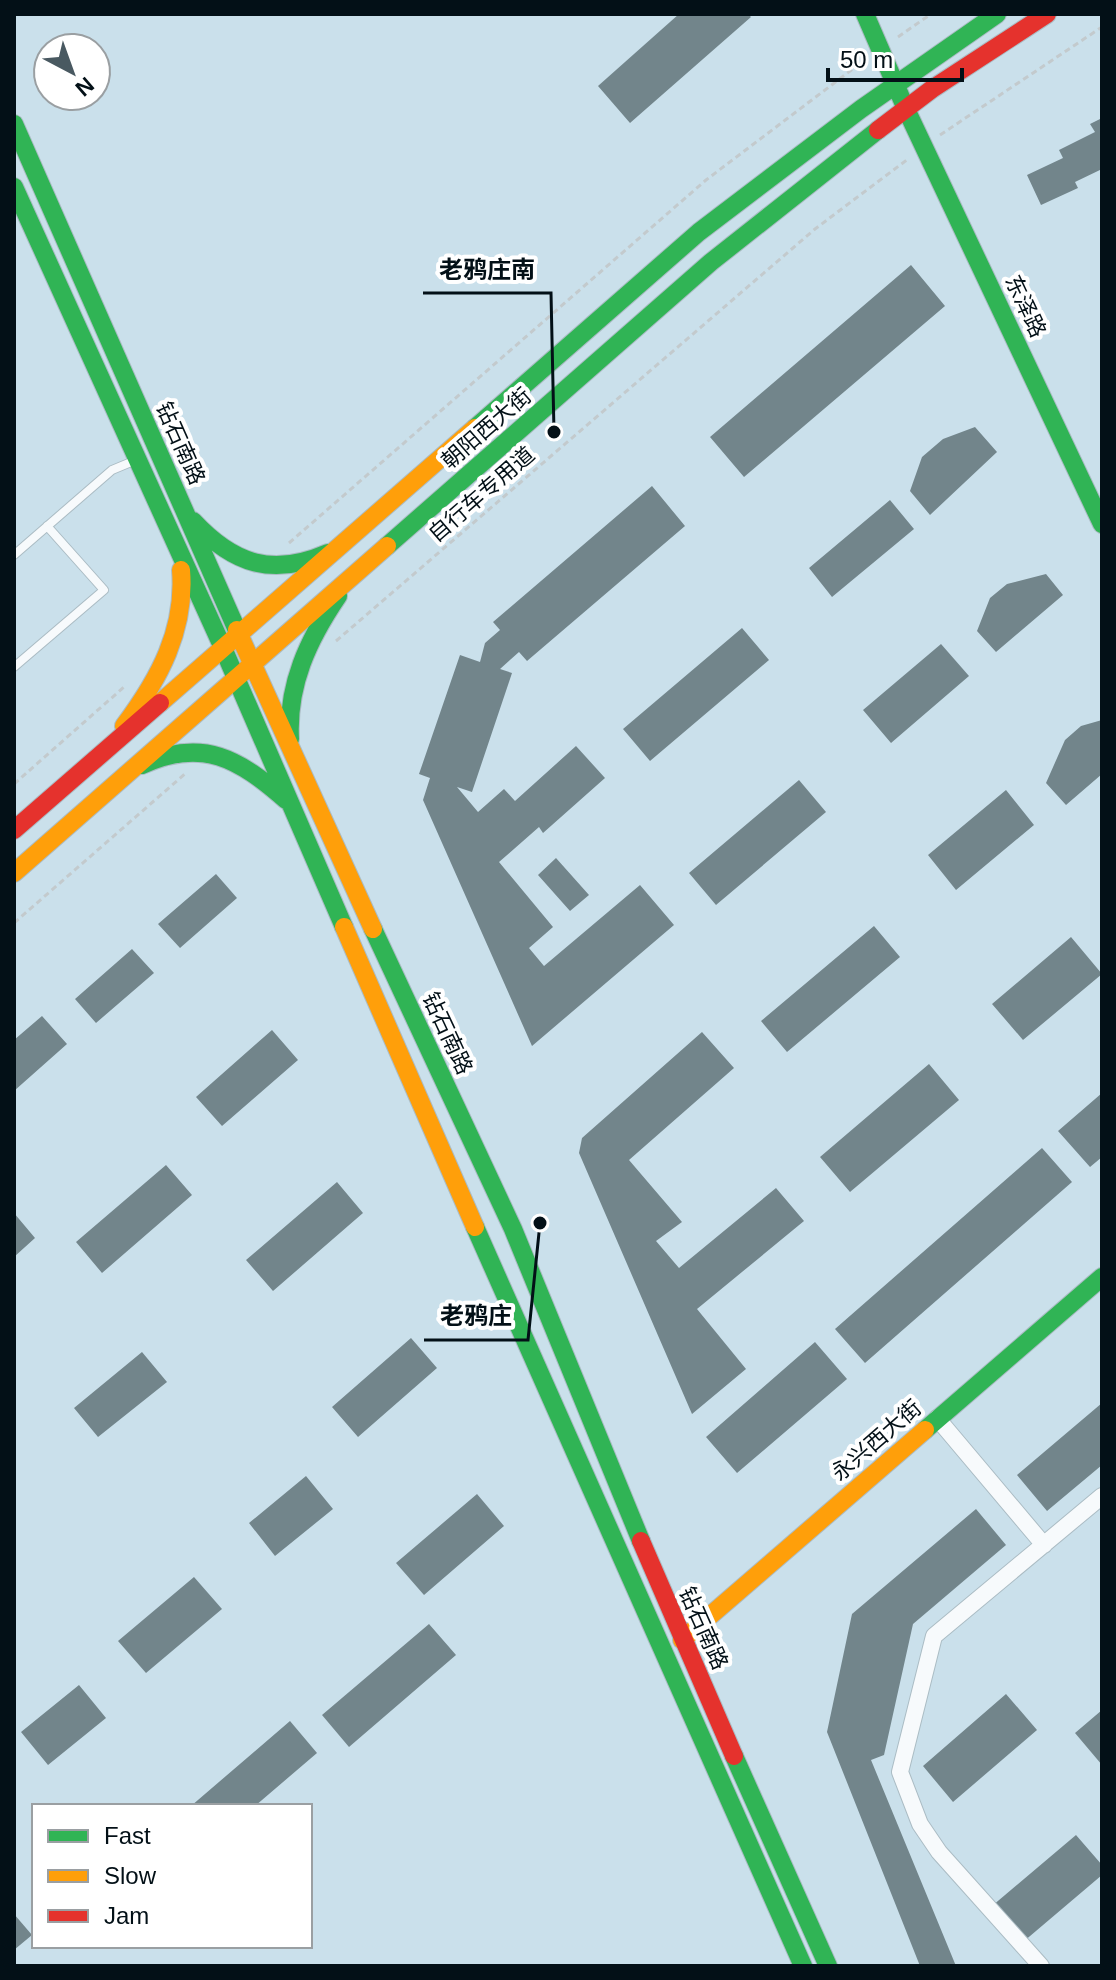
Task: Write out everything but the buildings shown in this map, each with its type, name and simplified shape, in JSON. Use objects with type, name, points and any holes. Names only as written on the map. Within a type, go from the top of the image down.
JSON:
[{"type":"main road","name":"东泽路","points":[[865,14],[906,109],[1102,524]]},
{"type":"main road","name":"朝阳西大街","points":[[20,820],[107,749],[699,232],[895,85],[997,14]]},
{"type":"main road","name":"朝阳西大街","points":[[14,873],[711,262],[932,89],[1047,14]]},
{"type":"main road","name":"钻石南路","points":[[14,124],[252,665],[513,1229],[682,1640],[828,1966]]},
{"type":"main road","name":"钻石南路","points":[[14,187],[223,648],[803,1966]]},
{"type":"main road","points":[[184,510],[213,540],[234,553],[265,564],[277,567],[305,563],[334,551]]},
{"type":"main road","points":[[107,749],[152,686],[180,622],[183,600],[177,548]]},
{"type":"main road","points":[[292,753],[287,719],[296,676],[321,619],[351,578]]},
{"type":"main road","points":[[130,772],[162,753],[190,750],[246,766],[291,805]]},
{"type":"main road","name":"永兴西大街","points":[[682,1640],[1102,1277]]},
{"type":"street","points":[[937,1418],[1044,1545]]},
{"type":"street","points":[[1041,1966],[939,1852],[920,1824],[900,1772],[934,1636],[1102,1496]]},
{"type":"lane","points":[[14,555],[112,470],[137,460]]},
{"type":"lane","points":[[14,667],[104,590],[47,526]]},
{"type":"path","points":[[265,564],[706,180],[931,14]]},
{"type":"path","name":"自行车专用道","points":[[330,646],[815,229],[924,146],[1102,27]]},
{"type":"path","points":[[14,784],[124,688]]},
{"type":"path","points":[[14,923],[187,773]]},
{"type":"traffic: fast","points":[[865,14],[906,109],[1102,524]]},
{"type":"traffic: fast","points":[[475,428],[699,232],[861,109],[997,14]]},
{"type":"traffic: fast","points":[[14,124],[237,630]]},
{"type":"traffic: fast","points":[[387,546],[711,262],[878,130]]},
{"type":"traffic: fast","points":[[14,187],[223,648],[344,927]]},
{"type":"traffic: fast","points":[[193,521],[224,548],[255,562],[289,564],[328,553]]},
{"type":"traffic: fast","points":[[290,739],[292,700],[302,664],[317,629],[338,596]]},
{"type":"traffic: fast","points":[[142,765],[184,753],[219,757],[252,773],[286,800]]},
{"type":"traffic: fast","points":[[373,929],[513,1229],[641,1541]]},
{"type":"traffic: fast","points":[[475,1227],[803,1966]]},
{"type":"traffic: fast","points":[[925,1430],[1102,1277]]},
{"type":"traffic: fast","points":[[734,1756],[828,1966]]},
{"type":"traffic: slow","points":[[160,703],[475,428]]},
{"type":"traffic: slow","points":[[14,873],[387,546]]},
{"type":"traffic: slow","points":[[124,726],[168,653],[179,613],[181,570]]},
{"type":"traffic: slow","points":[[237,630],[373,929]]},
{"type":"traffic: slow","points":[[344,927],[475,1227]]},
{"type":"traffic: slow","points":[[682,1640],[925,1430]]},
{"type":"traffic: jam","points":[[878,130],[932,89],[1047,14]]},
{"type":"traffic: jam","points":[[14,830],[160,703]]},
{"type":"traffic: jam","points":[[641,1541],[734,1756]]},
{"type":"place","name":"老鸦庄南","points":[[554,432]]},
{"type":"place","name":"老鸦庄","points":[[540,1223]]}]
